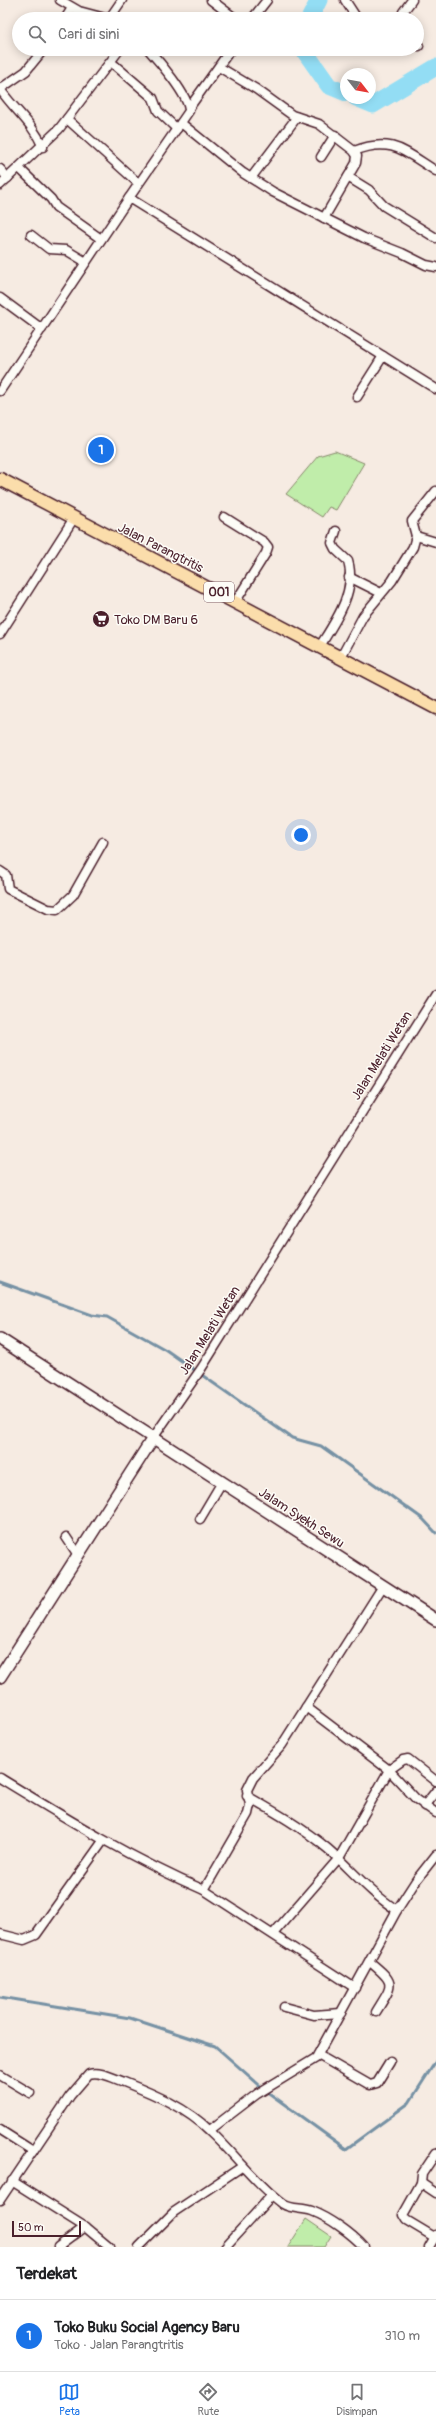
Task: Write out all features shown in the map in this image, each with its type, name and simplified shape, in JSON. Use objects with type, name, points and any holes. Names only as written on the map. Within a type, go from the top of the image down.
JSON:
[{"type":"main road","name":"Jalan Parangtritis","points":[[0,479],[341,657],[435,704]]},
{"type":"street","points":[[60,0],[72,8],[85,12]]},
{"type":"street","points":[[114,12],[122,0]]},
{"type":"street","points":[[211,0],[227,12]]},
{"type":"street","points":[[258,12],[267,0]]},
{"type":"street","points":[[346,0],[353,12]]},
{"type":"street","points":[[403,12],[412,0]]},
{"type":"street","points":[[69,12],[72,8]]},
{"type":"street","points":[[38,56],[26,71],[0,89],[10,103],[34,127],[43,146]]},
{"type":"street","points":[[0,185],[43,146],[68,119],[115,56]]},
{"type":"street","points":[[153,56],[179,89],[189,108]]},
{"type":"street","points":[[0,391],[138,183],[179,126],[189,108],[226,56]]},
{"type":"street","points":[[111,62],[154,98],[158,111],[250,178],[324,218],[374,242],[402,253],[426,265],[436,267]]},
{"type":"street","points":[[218,67],[298,117],[314,121],[354,151],[357,159],[324,218]]},
{"type":"street","points":[[250,178],[298,117]]},
{"type":"street","points":[[68,119],[138,183]]},
{"type":"street","points":[[321,157],[335,136]]},
{"type":"street","points":[[354,151],[374,145],[388,145],[404,151],[436,171]]},
{"type":"street","points":[[19,168],[51,199],[56,207],[101,238]]},
{"type":"street","points":[[0,169],[8,178]]},
{"type":"street","points":[[348,177],[369,190],[384,206],[436,238]]},
{"type":"street","points":[[129,198],[436,389]]},
{"type":"street","points":[[32,235],[49,249],[66,250],[86,262]]},
{"type":"street","points":[[0,298],[42,328]]},
{"type":"street","points":[[357,397],[383,356]]},
{"type":"street","points":[[341,657],[363,616],[406,558],[416,536],[412,521],[436,491]]},
{"type":"street","points":[[224,517],[264,542],[268,547],[266,553],[236,601]]},
{"type":"street","points":[[0,634],[74,518]]},
{"type":"street","points":[[320,646],[343,606],[349,577],[348,561],[335,549],[332,543],[336,531]]},
{"type":"street","points":[[416,536],[436,542]]},
{"type":"street","points":[[349,577],[381,593]]},
{"type":"street","points":[[0,871],[6,875],[8,889],[48,909],[57,910],[73,895],[103,842]]},
{"type":"street","name":"Jalan Melati Wetan","points":[[0,1677],[153,1438],[201,1369],[436,994]]},
{"type":"street","name":"Jalam Syekh Sewu","points":[[0,1339],[436,1620]]},
{"type":"street","points":[[200,1519],[222,1482]]},
{"type":"street","points":[[66,1537],[78,1555]]},
{"type":"street","points":[[204,1890],[248,1814],[248,1787],[253,1778],[277,1751],[384,1586]]},
{"type":"street","points":[[306,1707],[390,1770],[424,1806],[436,1813]]},
{"type":"street","points":[[273,1934],[339,1858],[390,1770],[403,1760],[408,1759],[436,1781]]},
{"type":"street","points":[[0,1778],[103,1841],[146,1864],[204,1890],[355,1988]]},
{"type":"street","points":[[424,1806],[436,1791]]},
{"type":"street","points":[[248,1796],[304,1830],[339,1858],[374,1894],[397,1910]]},
{"type":"street","points":[[0,1934],[24,1940],[36,1935],[103,1841]]},
{"type":"street","points":[[210,2130],[257,2094],[313,2062],[370,1962],[397,1910],[416,1879],[436,1855]]},
{"type":"street","points":[[370,1962],[385,1974],[390,1983],[389,1991],[376,2012]]},
{"type":"street","points":[[284,2007],[314,2015],[341,2013]]},
{"type":"street","points":[[318,2055],[370,2085],[377,2083],[390,2062]]},
{"type":"street","points":[[0,2200],[70,2096],[84,2078],[94,2073],[128,2084],[162,2099],[189,2114],[210,2130],[272,2195],[289,2207],[314,2212],[337,2226],[364,2247]]},
{"type":"street","points":[[0,2076],[30,2093]]},
{"type":"street","points":[[0,2130],[33,2151]]},
{"type":"street","points":[[429,2247],[436,2237],[403,2216],[420,2183],[422,2174],[436,2153]]},
{"type":"street","points":[[139,2247],[174,2212],[243,2166]]},
{"type":"street","points":[[12,2181],[85,2227],[109,2247]]},
{"type":"street","points":[[420,2183],[436,2194]]},
{"type":"street","points":[[225,2247],[272,2195]]},
{"type":"street","points":[[58,2247],[85,2227]]},
{"type":"green space","points":[[335,451],[364,463],[336,510],[329,507],[322,517],[286,494],[318,456]]},
{"type":"green space","points":[[306,2219],[331,2236],[324,2247],[288,2247]]},
{"type":"waterway","points":[[313,12],[319,0]]},
{"type":"waterway","points":[[308,56],[329,86],[340,91]]},
{"type":"waterway","points":[[376,103],[436,67]]},
{"type":"waterway","points":[[371,104],[375,104]]},
{"type":"waterway","points":[[0,1282],[92,1315],[107,1317],[166,1350],[292,1438],[321,1446],[423,1519],[436,1533]]},
{"type":"waterway","points":[[0,1997],[130,2018],[215,2046],[266,2091],[346,2149],[409,2103],[436,2061]]},
{"type":"place","name":"Toko Buku Social Agency Baru","points":[[101,450]]},
{"type":"place","name":"Toko DM Baru 6","points":[[101,619]]}]
